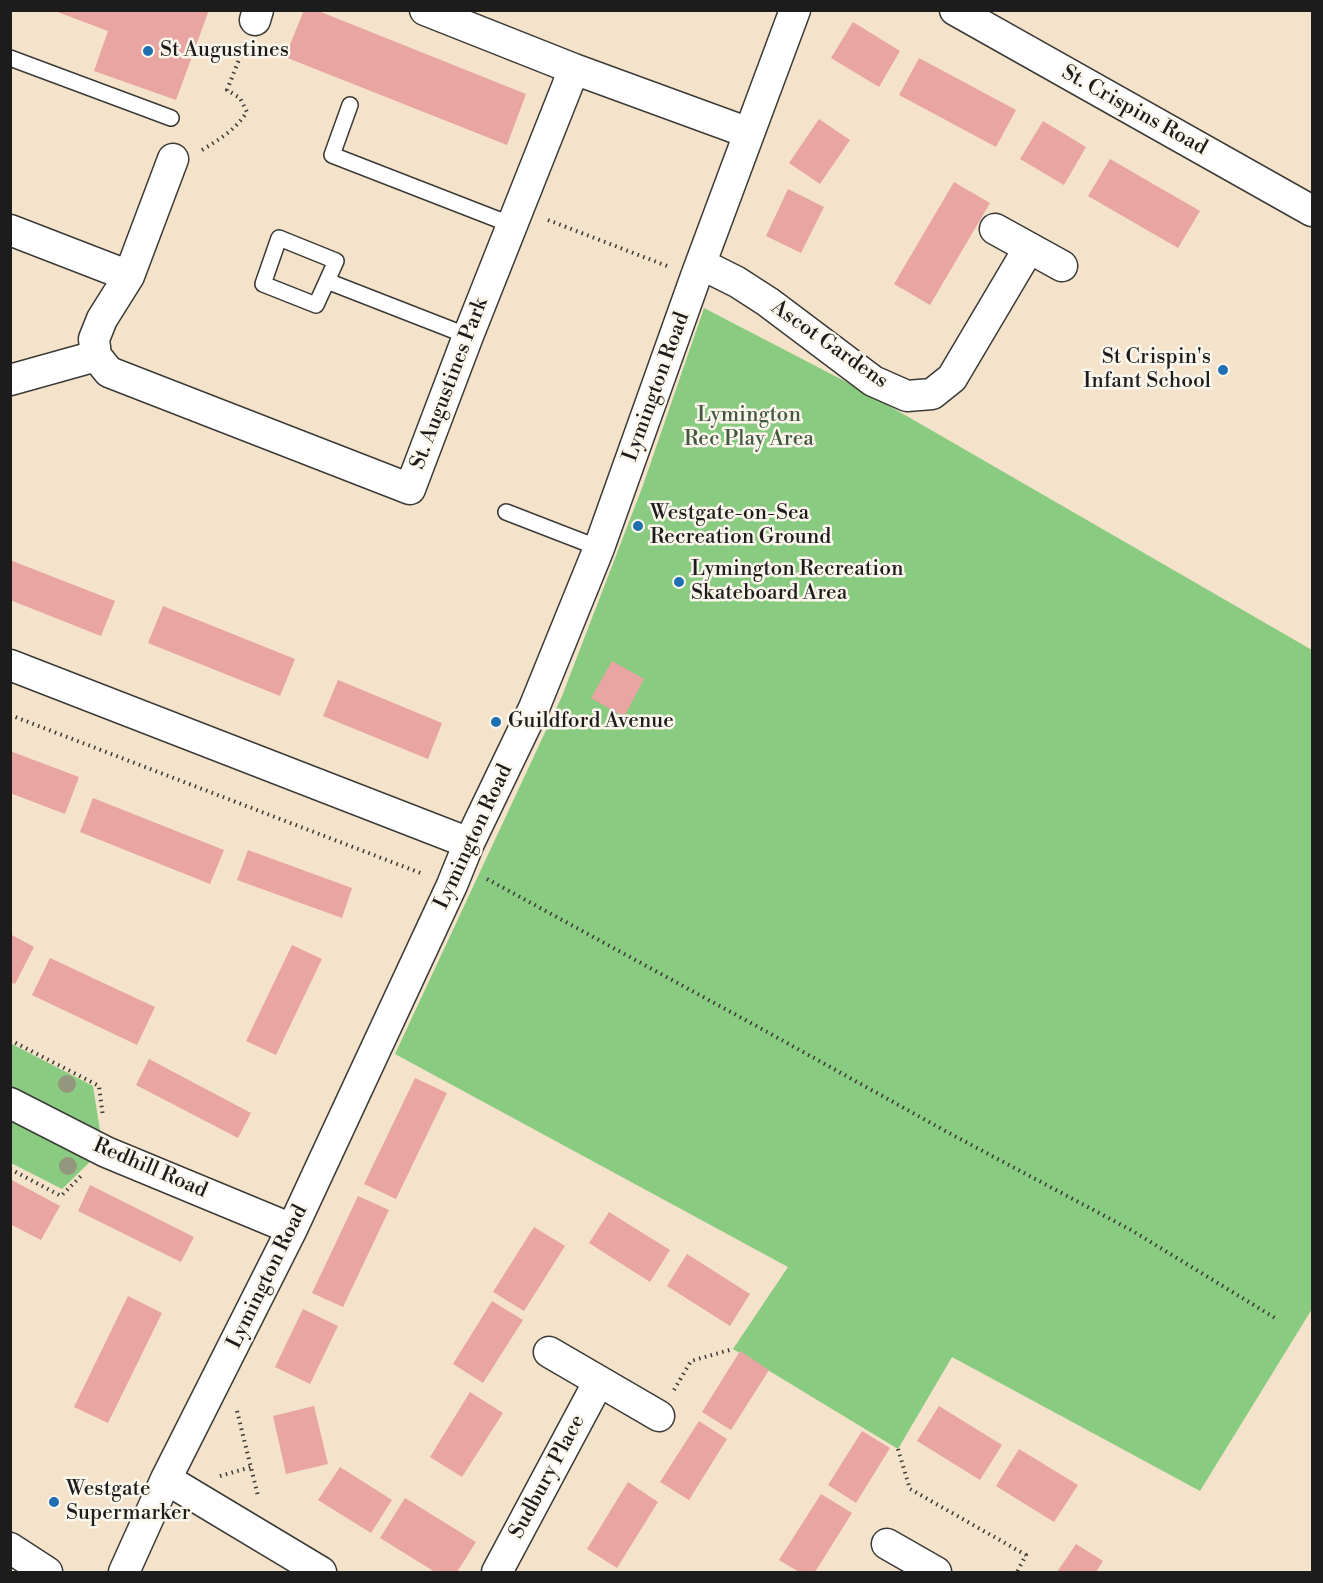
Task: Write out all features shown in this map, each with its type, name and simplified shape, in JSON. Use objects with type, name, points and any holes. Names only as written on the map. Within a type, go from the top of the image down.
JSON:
[{"type":"street","points":[[425,10],[574,69],[749,133]]},
{"type":"street","name":"Lymington Road","points":[[124,1572],[166,1479],[292,1229],[534,708],[599,548],[698,270],[795,10]]},
{"type":"street","name":"St. Crispins Road","points":[[955,10],[1312,211]]},
{"type":"street","name":"St. Augustines Park","points":[[96,356],[110,372],[410,489],[574,69]]},
{"type":"street","points":[[10,380],[96,356],[94,339],[102,319],[129,276],[173,159]]},
{"type":"street","points":[[995,229],[1062,266]]},
{"type":"street","points":[[10,230],[129,276]]},
{"type":"street","name":"Ascot Gardens","points":[[698,270],[737,282],[768,302],[873,381],[908,396],[932,394],[952,378],[1029,248]]},
{"type":"street","points":[[10,665],[460,864]]},
{"type":"street","name":"Redhill Road","points":[[10,1103],[106,1152],[292,1229]]},
{"type":"street","points":[[549,1352],[658,1416]]},
{"type":"street","name":"Sudbury Place","points":[[497,1572],[599,1381]]},
{"type":"street","points":[[166,1479],[321,1572]]},
{"type":"street","points":[[887,1544],[936,1572]]},
{"type":"street","points":[[10,1548],[47,1572]]},
{"type":"lane","points":[[10,58],[171,118]]},
{"type":"lane","points":[[351,105],[332,155],[515,217]]},
{"type":"lane","points":[[279,238],[336,261],[327,281],[316,305],[263,284],[279,238]]},
{"type":"lane","points":[[327,281],[468,336]]},
{"type":"lane","points":[[506,512],[599,548]]},
{"type":"path","points":[[173,159],[189,161],[198,152],[239,124],[247,112],[240,98],[227,90],[256,15]]},
{"type":"path","points":[[515,217],[698,270]]},
{"type":"path","points":[[10,716],[460,864],[949,1133],[1131,1230],[1275,1318]]},
{"type":"path","points":[[658,1416],[691,1361],[733,1348]]},
{"type":"path","points":[[237,1409],[269,1541]]},
{"type":"path","points":[[898,1449],[910,1489],[1026,1555],[1017,1572]]},
{"type":"green space","name":"Lymington Rec Play Area","points":[[704,308],[860,389],[1312,650],[1312,1309],[1200,1491],[952,1357],[898,1449],[733,1349],[788,1267],[395,1054],[562,696],[642,488]]},
{"type":"green space","points":[[10,1043],[93,1086],[101,1137],[11,1091]]},
{"type":"green space","points":[[10,1115],[94,1158],[62,1189],[11,1163]]},
{"type":"building","name":"St Augustines","points":[[52,10],[209,10],[176,100],[94,71],[108,31]]},
{"type":"building","points":[[304,10],[316,10],[526,94],[507,145],[285,57]]},
{"type":"building","points":[[853,22],[900,51],[879,87],[831,58]]},
{"type":"building","points":[[919,58],[1016,110],[996,147],[899,95]]},
{"type":"building","points":[[819,119],[850,140],[820,184],[789,163]]},
{"type":"building","points":[[1043,121],[1086,147],[1064,185],[1020,159]]},
{"type":"building","points":[[1110,159],[1200,211],[1178,248],[1088,196]]},
{"type":"building","points":[[954,182],[990,203],[930,305],[894,284]]},
{"type":"building","points":[[788,189],[824,207],[801,253],[766,236]]},
{"type":"building","points":[[10,560],[115,601],[101,636],[10,600]]},
{"type":"building","points":[[163,606],[295,659],[280,696],[148,643]]},
{"type":"building","points":[[612,661],[644,679],[624,717],[591,698]]},
{"type":"building","points":[[338,680],[442,723],[428,759],[323,716]]},
{"type":"building","points":[[10,751],[79,777],[65,814],[10,793]]},
{"type":"building","points":[[93,798],[224,850],[210,884],[80,832]]},
{"type":"building","points":[[248,850],[352,888],[342,918],[237,880]]},
{"type":"building","points":[[10,934],[34,947],[15,984],[10,982]]},
{"type":"building","points":[[292,945],[322,959],[276,1055],[246,1041]]},
{"type":"building","points":[[50,958],[155,1007],[137,1045],[32,995]]},
{"type":"building","points":[[149,1059],[251,1113],[238,1138],[136,1085]]},
{"type":"building","points":[[415,1078],[447,1093],[396,1199],[364,1184]]},
{"type":"building","points":[[10,1179],[60,1206],[41,1240],[10,1224]]},
{"type":"building","points":[[90,1185],[194,1237],[181,1262],[78,1211]]},
{"type":"building","points":[[358,1196],[389,1210],[343,1307],[312,1293]]},
{"type":"building","points":[[609,1212],[670,1250],[650,1282],[589,1243]]},
{"type":"building","points":[[534,1227],[565,1246],[524,1311],[493,1292]]},
{"type":"building","points":[[687,1254],[750,1294],[730,1326],[667,1286]]},
{"type":"building","points":[[128,1296],[162,1313],[108,1423],[74,1407]]},
{"type":"building","points":[[492,1301],[523,1320],[483,1383],[453,1364]]},
{"type":"building","points":[[303,1309],[338,1326],[310,1384],[275,1367]]},
{"type":"building","points":[[740,1351],[769,1370],[731,1430],[702,1412]]},
{"type":"building","points":[[470,1392],[503,1413],[462,1477],[430,1457]]},
{"type":"building","points":[[314,1406],[328,1464],[286,1474],[273,1416]]},
{"type":"building","points":[[939,1406],[1002,1445],[980,1480],[917,1441]]},
{"type":"building","points":[[699,1421],[727,1439],[689,1500],[660,1482]]},
{"type":"building","points":[[862,1431],[890,1448],[856,1503],[828,1485]]},
{"type":"building","points":[[1019,1449],[1078,1485],[1054,1522],[996,1486]]},
{"type":"building","points":[[340,1467],[392,1500],[371,1533],[318,1500]]},
{"type":"building","points":[[628,1482],[658,1502],[617,1568],[587,1549]]},
{"type":"building","points":[[821,1494],[852,1513],[815,1572],[799,1572],[779,1560]]},
{"type":"building","points":[[405,1498],[476,1542],[457,1572],[435,1572],[380,1538]]},
{"type":"building","points":[[1076,1544],[1103,1561],[1096,1572],[1057,1572]]},
{"type":"place","name":"St Augustines","points":[[148,51]]},
{"type":"place","name":"St Crispin's Infant School","points":[[1223,370]]},
{"type":"place","name":"Westgate-on-Sea Recreation Ground","points":[[638,526]]},
{"type":"place","name":"Lymington Recreation Skateboard Area","points":[[679,582]]},
{"type":"place","name":"Guildford Avenue","points":[[496,722]]},
{"type":"place","name":"Westgate Supermarker","points":[[54,1502]]}]
